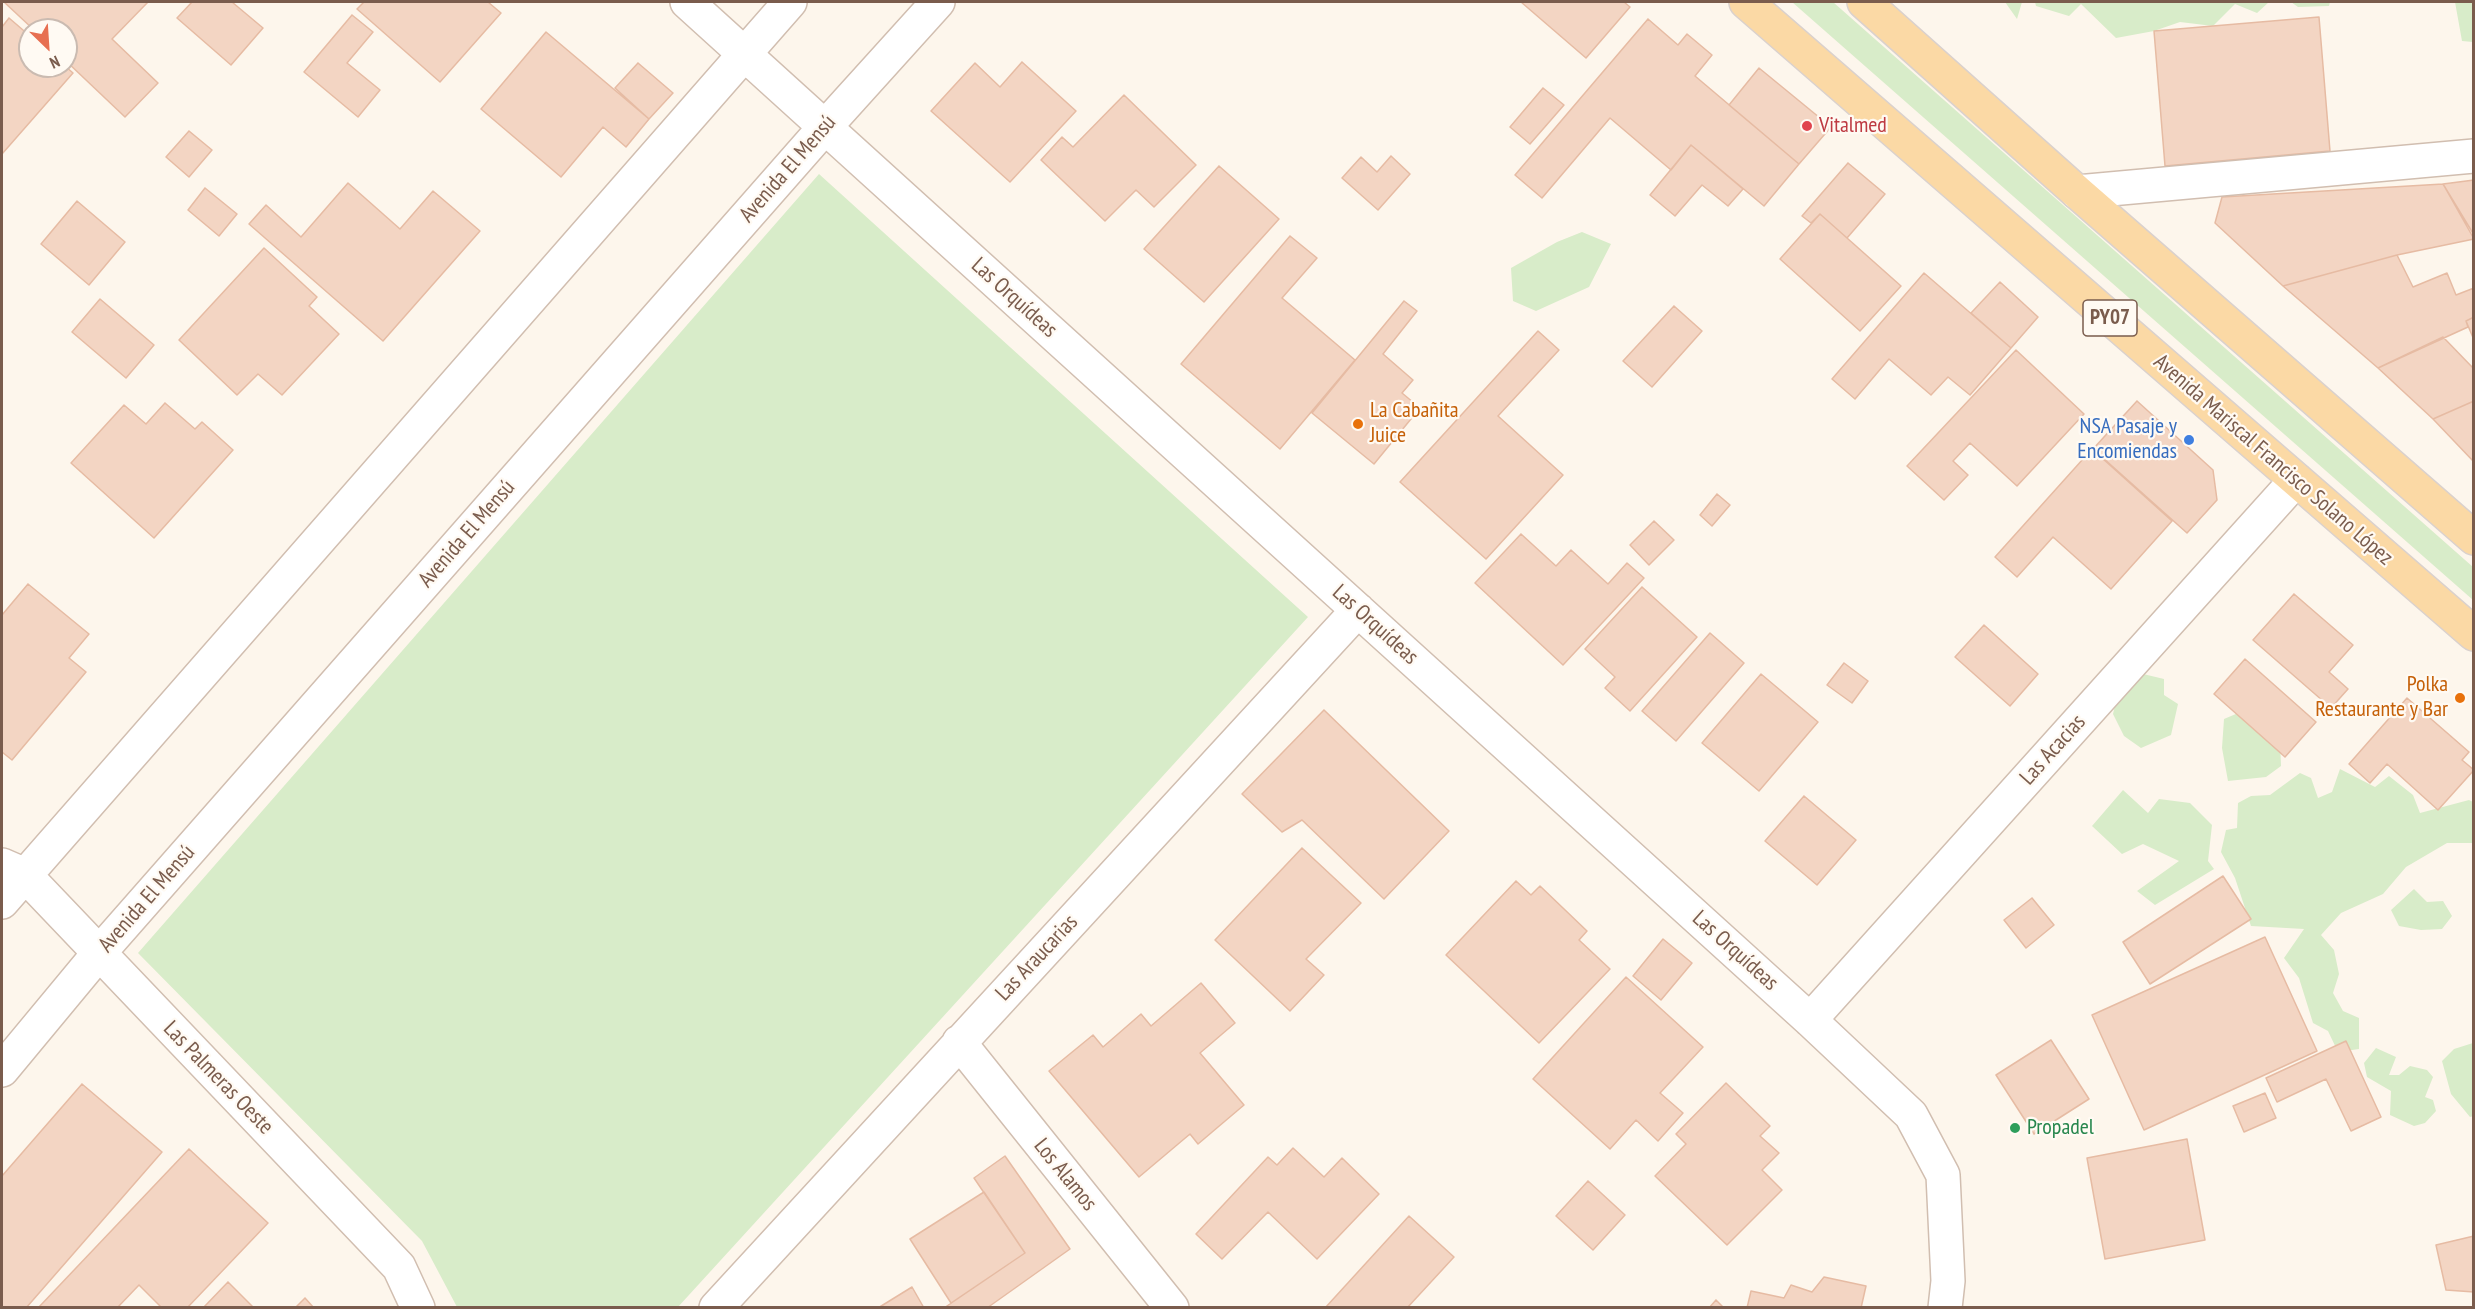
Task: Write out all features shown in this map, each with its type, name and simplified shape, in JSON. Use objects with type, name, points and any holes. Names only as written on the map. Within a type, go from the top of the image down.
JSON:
[{"type":"main road","name":"Avenida Mariscal Francisco Solano López","points":[[1746,2],[2474,634]]},
{"type":"main road","points":[[1864,2],[2077,192],[2474,538]]},
{"type":"street","name":"Las Orquídeas","points":[[687,2],[1810,1020],[1911,1115],[1943,1175],[1948,1281],[1945,1308]]},
{"type":"street","points":[[2,902],[13,870],[790,2]]},
{"type":"street","name":"Avenida El Mensú","points":[[2,1070],[99,953],[825,127],[938,2]]},
{"type":"street","points":[[2077,192],[2474,156]]},
{"type":"street","name":"Las Acacias","points":[[1810,1020],[2296,480]]},
{"type":"street","name":"Las Araucarias","points":[[716,1308],[1358,610]]},
{"type":"street","name":"Las Palmeras Oeste","points":[[13,870],[99,953],[399,1267],[418,1308]]},
{"type":"street","name":"Los Alamos","points":[[959,1042],[1172,1308]]},
{"type":"green space","points":[[1792,2],[1833,2],[2473,567],[2473,600]]},
{"type":"green space","points":[[2005,2],[2022,2],[2017,19]]},
{"type":"green space","points":[[2035,2],[2269,2],[2257,13],[2235,4],[2213,26],[2180,22],[2154,31],[2116,38],[2081,4],[2069,16],[2036,6]]},
{"type":"green space","points":[[2291,2],[2330,2],[2329,6],[2298,7]]},
{"type":"green space","points":[[2455,2],[2473,2],[2473,42],[2462,41]]},
{"type":"green space","points":[[819,174],[1308,617],[678,1307],[457,1307],[422,1241],[138,953]]},
{"type":"green space","points":[[1582,232],[1611,244],[1589,287],[1536,311],[1513,301],[1511,268],[1557,242]]},
{"type":"green space","points":[[2139,673],[2164,679],[2164,695],[2178,704],[2171,735],[2141,748],[2124,736],[2113,714],[2119,689]]},
{"type":"green space","points":[[2250,708],[2280,740],[2281,766],[2266,777],[2228,781],[2222,748],[2224,719]]},
{"type":"green space","points":[[2340,769],[2375,787],[2389,776],[2413,795],[2420,813],[2469,800],[2473,802],[2473,843],[2447,843],[2406,867],[2383,894],[2341,913],[2321,935],[2334,950],[2339,974],[2333,993],[2343,1011],[2359,1018],[2359,1049],[2338,1052],[2328,1031],[2313,1023],[2299,978],[2284,958],[2304,929],[2251,926],[2235,878],[2221,852],[2226,830],[2237,828],[2238,803],[2251,796],[2270,795],[2300,773],[2311,778],[2318,798],[2332,792]]},
{"type":"green space","points":[[2123,790],[2148,813],[2159,799],[2190,803],[2212,825],[2208,861],[2214,869],[2155,905],[2137,891],[2179,861],[2143,844],[2122,854],[2092,826]]},
{"type":"green space","points":[[2414,889],[2427,902],[2443,901],[2452,916],[2442,929],[2421,930],[2399,926],[2391,910]]},
{"type":"green space","points":[[2473,1043],[2474,1116],[2470,1117],[2451,1094],[2442,1061],[2454,1049]]},
{"type":"green space","points":[[2376,1048],[2396,1057],[2389,1075],[2399,1075],[2410,1066],[2427,1070],[2433,1077],[2425,1097],[2433,1100],[2436,1111],[2425,1123],[2414,1126],[2390,1115],[2391,1091],[2367,1077],[2364,1063]]},
{"type":"building","points":[[4,2],[148,2],[112,39],[158,83],[125,117],[78,72],[78,18],[21,18]]},
{"type":"building","points":[[192,2],[232,2],[263,28],[231,65],[177,18]]},
{"type":"building","points":[[364,2],[488,2],[501,13],[440,82],[357,9]]},
{"type":"building","points":[[1521,2],[1624,2],[1630,7],[1586,58]]},
{"type":"building","points":[[352,15],[373,32],[347,63],[380,90],[358,117],[304,72]]},
{"type":"building","points":[[2319,17],[2330,151],[2165,166],[2154,31]]},
{"type":"building","points":[[9,18],[18,26],[18,78],[69,78],[2,154],[2,27]]},
{"type":"building","points":[[1648,19],[1678,45],[1687,34],[1712,55],[1695,76],[1799,164],[1764,206],[1691,145],[1671,170],[1610,118],[1542,198],[1515,175]]},
{"type":"building","points":[[546,32],[649,119],[626,147],[603,127],[561,177],[481,109]]},
{"type":"building","points":[[1022,62],[1076,111],[1010,182],[931,111],[975,63],[1000,87]]},
{"type":"building","points":[[638,63],[673,93],[649,119],[615,88]]},
{"type":"building","points":[[1759,68],[1831,127],[1799,164],[1729,105]]},
{"type":"building","points":[[1543,88],[1564,105],[1530,144],[1510,127]]},
{"type":"building","points":[[1124,95],[1196,165],[1154,207],[1136,190],[1105,221],[1041,160],[1062,137],[1073,147]]},
{"type":"building","points":[[189,131],[212,150],[189,177],[166,157]]},
{"type":"building","points":[[1691,145],[1743,189],[1728,206],[1702,185],[1675,216],[1650,195]]},
{"type":"building","points":[[1391,156],[1410,174],[1378,210],[1342,178],[1361,157],[1377,172]]},
{"type":"building","points":[[1848,163],[1885,194],[1847,238],[1820,214],[1811,223],[1802,216]]},
{"type":"building","points":[[1219,166],[1279,219],[1204,302],[1144,249]]},
{"type":"building","points":[[2474,180],[2474,235],[2443,184]]},
{"type":"building","points":[[348,183],[400,229],[433,191],[480,231],[383,341],[249,224],[266,205],[301,237]]},
{"type":"building","points":[[2443,184],[2474,239],[2397,255],[2283,286],[2215,223],[2222,197]]},
{"type":"building","points":[[205,188],[237,214],[219,236],[188,210]]},
{"type":"building","points":[[77,201],[125,242],[89,285],[41,244]]},
{"type":"building","points":[[1820,214],[1901,286],[1860,331],[1780,259]]},
{"type":"building","points":[[1290,236],[1317,258],[1282,298],[1355,360],[1280,449],[1181,364]]},
{"type":"building","points":[[264,248],[317,297],[309,306],[339,334],[282,395],[258,374],[237,395],[179,340]]},
{"type":"building","points":[[2397,255],[2413,287],[2447,273],[2456,295],[2474,288],[2474,317],[2466,321],[2468,327],[2378,368],[2283,286]]},
{"type":"building","points":[[1924,273],[2011,348],[1970,395],[1948,377],[1931,395],[1889,359],[1855,399],[1832,379]]},
{"type":"building","points":[[2000,282],[2038,317],[2011,348],[1971,313]]},
{"type":"building","points":[[100,299],[154,345],[126,378],[72,332]]},
{"type":"building","points":[[1404,301],[1417,311],[1383,354],[1413,380],[1402,393],[1420,408],[1374,464],[1312,413]]},
{"type":"building","points":[[1674,306],[1702,331],[1652,387],[1623,361]]},
{"type":"building","points":[[2474,317],[2474,340],[2466,321]]},
{"type":"building","points":[[1538,331],[1559,350],[1498,416],[1563,475],[1486,559],[1400,482]]},
{"type":"building","points":[[2443,337],[2474,369],[2474,401],[2433,419],[2378,368]]},
{"type":"building","points":[[2016,350],[2084,414],[2017,486],[1970,443],[1953,461],[1968,475],[1944,500],[1907,466]]},
{"type":"building","points":[[2137,401],[2213,470],[2217,500],[2187,533],[2093,449]]},
{"type":"building","points":[[2474,401],[2474,462],[2433,419]]},
{"type":"building","points":[[165,403],[195,429],[202,422],[233,450],[154,538],[71,463],[124,405],[146,424]]},
{"type":"building","points":[[2092,449],[2172,521],[2111,589],[2053,537],[2017,577],[1995,557]]},
{"type":"building","points":[[1717,494],[1730,505],[1712,526],[1700,515]]},
{"type":"building","points":[[1654,521],[1674,540],[1649,565],[1630,545]]},
{"type":"building","points":[[1521,534],[1556,566],[1571,550],[1608,584],[1627,563],[1644,578],[1563,665],[1475,583]]},
{"type":"building","points":[[28,584],[89,634],[69,658],[86,672],[12,760],[2,752],[2,615]]},
{"type":"building","points":[[1642,587],[1697,637],[1630,711],[1605,688],[1615,677],[1585,649]]},
{"type":"building","points":[[2294,594],[2353,645],[2329,672],[2348,689],[2331,708],[2253,640]]},
{"type":"building","points":[[1984,625],[2038,674],[2010,706],[1955,657]]},
{"type":"building","points":[[1710,633],[1744,663],[1676,741],[1642,711]]},
{"type":"building","points":[[2245,659],[2316,722],[2285,757],[2214,694]]},
{"type":"building","points":[[1844,663],[1868,681],[1852,703],[1827,685]]},
{"type":"building","points":[[1761,674],[1818,722],[1759,791],[1702,743]]},
{"type":"building","points":[[2407,698],[2469,752],[2462,760],[2474,770],[2438,810],[2387,764],[2370,783],[2349,764]]},
{"type":"building","points":[[1324,710],[1449,831],[1384,899],[1302,820],[1282,832],[1242,794]]},
{"type":"building","points":[[1804,796],[1856,840],[1817,885],[1765,841]]},
{"type":"building","points":[[1302,848],[1361,903],[1306,959],[1324,975],[1290,1011],[1215,940]]},
{"type":"building","points":[[2223,876],[2251,919],[2150,984],[2123,942]]},
{"type":"building","points":[[1516,881],[1531,895],[1540,886],[1587,931],[1579,940],[1610,969],[1539,1043],[1446,955]]},
{"type":"building","points":[[2032,898],[2054,925],[2026,948],[2004,920]]},
{"type":"building","points":[[2265,937],[2317,1051],[2144,1130],[2092,1015]]},
{"type":"building","points":[[1663,939],[1692,963],[1661,1000],[1633,976]]},
{"type":"building","points":[[1626,977],[1703,1047],[1660,1093],[1683,1113],[1658,1141],[1636,1120],[1610,1149],[1533,1079]]},
{"type":"building","points":[[1201,983],[1235,1023],[1200,1053],[1244,1105],[1198,1144],[1190,1134],[1139,1177],[1049,1071],[1093,1035],[1103,1047],[1141,1014],[1151,1026]]},
{"type":"building","points":[[2051,1040],[2089,1099],[2034,1134],[1996,1075]]},
{"type":"building","points":[[2346,1041],[2381,1117],[2351,1131],[2326,1079],[2277,1102],[2266,1078]]},
{"type":"building","points":[[1726,1083],[1770,1126],[1760,1136],[1779,1153],[1762,1170],[1782,1190],[1727,1245],[1655,1176],[1686,1144],[1676,1134]]},
{"type":"building","points":[[82,1084],[162,1152],[26,1308],[2,1308],[2,1176]]},
{"type":"building","points":[[2265,1093],[2276,1118],[2244,1132],[2233,1106]]},
{"type":"building","points":[[2187,1139],[2205,1240],[2105,1259],[2087,1158]]},
{"type":"building","points":[[1293,1148],[1324,1177],[1342,1158],[1379,1194],[1317,1259],[1268,1212],[1222,1259],[1196,1234],[1268,1157],[1277,1165]]},
{"type":"building","points":[[189,1149],[268,1223],[187,1308],[162,1308],[139,1285],[117,1308],[38,1308]]},
{"type":"building","points":[[1005,1156],[1070,1249],[987,1308],[944,1308],[1025,1253],[974,1178]]},
{"type":"building","points":[[1588,1181],[1625,1215],[1593,1250],[1556,1216]]},
{"type":"building","points":[[984,1192],[1025,1253],[951,1303],[910,1239]]},
{"type":"building","points":[[1409,1216],[1454,1257],[1407,1308],[1325,1308]]},
{"type":"building","points":[[2474,1236],[2474,1292],[2446,1290],[2436,1245]]},
{"type":"building","points":[[1824,1277],[1866,1286],[1861,1308],[1747,1308],[1751,1291],[1784,1298],[1791,1285],[1812,1292]]},
{"type":"building","points":[[228,1282],[254,1308],[203,1308]]},
{"type":"building","points":[[912,1287],[924,1308],[878,1308]]},
{"type":"building","points":[[305,1298],[314,1308],[295,1308]]},
{"type":"building","points":[[1716,1300],[1724,1308],[1709,1308]]},
{"type":"place","name":"Vitalmed","points":[[1807,126]]},
{"type":"place","name":"La Cabañita Juice","points":[[1358,424]]},
{"type":"place","name":"NSA Pasaje y Encomiendas","points":[[2189,440]]},
{"type":"place","name":"Polka Restaurante y Bar","points":[[2460,698]]},
{"type":"place","name":"Propadel","points":[[2015,1128]]}]
